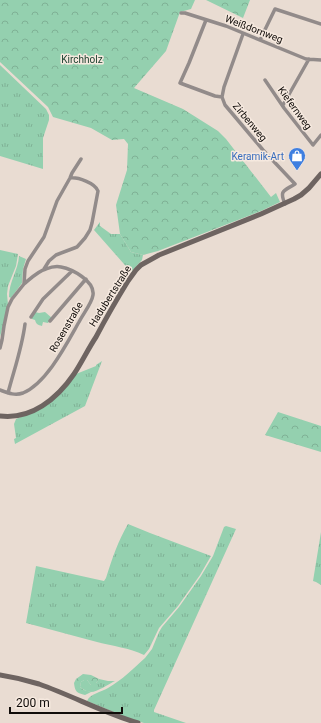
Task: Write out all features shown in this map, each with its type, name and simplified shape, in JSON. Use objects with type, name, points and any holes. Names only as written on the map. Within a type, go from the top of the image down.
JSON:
[{"type":"street","points":[[260,40],[276,9],[321,24]]},
{"type":"street","name":"Weißdornweg","points":[[182,13],[226,26],[309,59],[321,60]]},
{"type":"street","points":[[206,20],[190,63],[180,83],[215,96],[222,97]]},
{"type":"street","name":"Zirbenweg","points":[[243,34],[226,81],[222,97],[225,105],[263,150],[295,184],[282,194],[285,204]]},
{"type":"street","points":[[283,105],[309,59]]},
{"type":"street","name":"Kiefernweg","points":[[265,80],[292,119],[313,145],[321,135]]},
{"type":"street","points":[[24,284],[25,269],[28,261],[44,237],[57,201],[81,159]]},
{"type":"street","name":"Hadubertstraße","points":[[0,416],[12,417],[34,411],[59,392],[74,373],[128,280],[146,261],[285,204],[301,195],[321,174]]},
{"type":"street","points":[[0,348],[9,304],[14,297],[24,284],[44,269],[49,261],[56,255],[77,247],[91,227],[98,191],[97,188],[79,178],[70,178]]},
{"type":"street","points":[[44,269],[61,267],[86,279],[50,321]]},
{"type":"street","points":[[31,317],[43,299],[72,271]]},
{"type":"street","name":"Rosenstraße","points":[[0,390],[14,395],[20,394],[27,391],[42,379],[61,353],[93,296],[93,290],[90,283],[86,279]]},
{"type":"street","points":[[8,392],[20,353],[25,324]]},
{"type":"street","points":[[0,675],[41,685],[111,714],[138,723]]},
{"type":"green space","name":"Kirchholz","points":[[0,0],[195,0],[191,9],[180,12],[166,51],[134,88],[183,109],[218,131],[226,139],[271,197],[276,193],[280,202],[261,211],[158,251],[143,255],[131,252],[120,234],[116,205],[127,170],[128,144],[124,139],[112,140],[91,128],[53,117],[48,107],[0,62]]},
{"type":"green space","points":[[206,0],[250,0],[243,18]]},
{"type":"green space","points":[[0,65],[46,109],[49,115],[49,120],[43,138],[43,169],[0,156]]},
{"type":"green space","points":[[100,222],[100,226],[111,234],[120,234],[131,252],[143,255],[142,260],[131,272],[94,230]]},
{"type":"green space","points":[[0,250],[18,254],[16,266],[8,286],[8,305],[0,337]]},
{"type":"green space","points":[[19,256],[26,259],[23,269],[22,283],[11,298],[9,297],[9,291]]},
{"type":"green space","points":[[35,312],[45,312],[52,318],[48,323],[43,322],[42,326],[39,325],[32,319]]},
{"type":"green space","points":[[102,361],[85,406],[15,444],[14,439],[16,438],[14,424],[16,419],[35,411],[76,374],[96,366]]},
{"type":"green space","points":[[278,412],[321,426],[321,452],[265,435]]},
{"type":"green space","points":[[128,524],[211,556],[200,575],[178,606],[159,628],[149,649],[144,655],[127,649],[26,623],[36,566],[104,581],[118,544]]},
{"type":"green space","points":[[226,526],[236,529],[154,710],[154,712],[186,723],[144,723],[87,701],[93,695],[108,688],[128,674],[145,658],[152,649],[162,627],[179,607],[201,576],[213,556],[224,527]]},
{"type":"green space","points":[[321,532],[321,585],[313,581]]},
{"type":"green space","points":[[83,674],[91,675],[99,679],[95,687],[87,680],[81,682],[80,687],[91,692],[85,695],[77,692],[74,683],[76,679]]},
{"type":"green space","points":[[99,679],[115,681],[94,692],[88,692],[80,687],[81,682],[84,680],[87,680],[91,685],[96,685]]},
{"type":"place","name":"Keramik-Art","points":[[297,171]]}]
